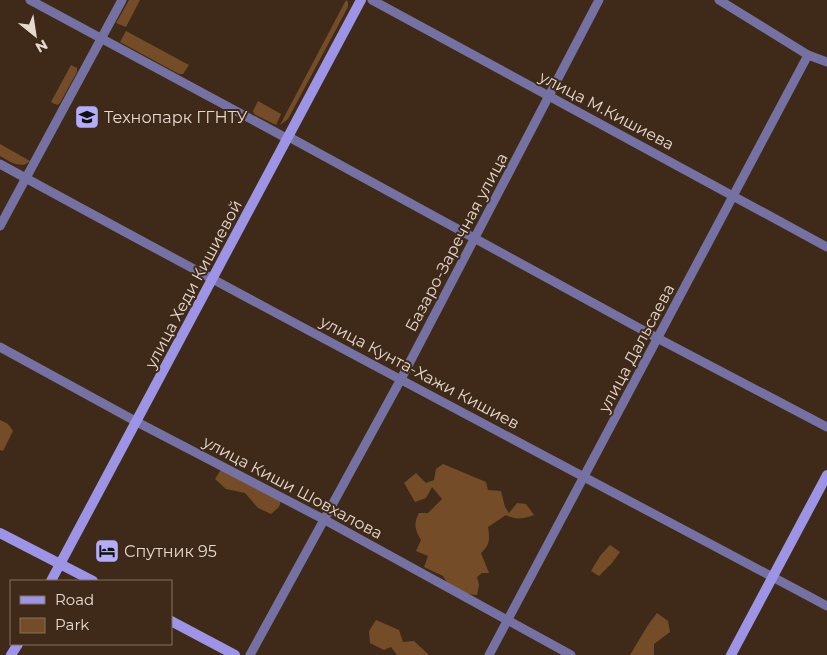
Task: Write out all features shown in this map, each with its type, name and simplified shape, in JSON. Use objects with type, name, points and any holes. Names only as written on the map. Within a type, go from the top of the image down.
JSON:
[{"type":"main road","name":"улица Хеди Кишиевой","points":[[52,580],[138,422],[359,1]]},
{"type":"main road","points":[[731,655],[827,475]]},
{"type":"main road","points":[[0,533],[91,580]]},
{"type":"main road","points":[[172,622],[235,655]]},
{"type":"street","points":[[30,0],[659,339],[827,427]]},
{"type":"street","points":[[0,226],[122,0]]},
{"type":"street","name":"улица М.Кишиева","points":[[372,0],[827,247]]},
{"type":"street","name":"Базаро-Заречная улица","points":[[250,655],[402,379],[599,0]]},
{"type":"street","points":[[719,0],[808,55],[827,62]]},
{"type":"street","name":"улица Дальсаева","points":[[490,655],[584,475],[659,339],[732,195],[808,55]]},
{"type":"street","name":"улица Кунта-Хажи Кишиев","points":[[0,164],[212,280],[584,475],[827,606]]},
{"type":"street","name":"улица Киши Шовхалова","points":[[0,346],[138,422],[325,520],[571,655]]},
{"type":"green space","points":[[129,0],[140,0],[126,27],[116,23]]},
{"type":"green space","points":[[346,0],[348,7],[288,119],[280,125]]},
{"type":"green space","points":[[126,31],[189,65],[183,74],[179,74],[120,42]]},
{"type":"green space","points":[[71,65],[77,68],[77,72],[60,103],[57,105],[51,102]]},
{"type":"green space","points":[[258,101],[281,114],[276,125],[254,114],[253,111]]},
{"type":"green space","points":[[0,144],[30,161],[19,165],[7,160],[0,156]]},
{"type":"green space","points":[[0,420],[8,424],[13,431],[3,451],[0,450]]},
{"type":"green space","points":[[443,464],[486,482],[488,490],[501,491],[505,507],[509,513],[517,503],[526,504],[534,515],[513,518],[506,515],[488,527],[489,542],[481,553],[489,573],[482,573],[477,577],[479,585],[477,595],[467,594],[450,587],[443,576],[424,567],[428,556],[416,551],[421,540],[416,526],[419,513],[428,513],[442,499],[432,487],[426,498],[415,502],[404,483],[416,473],[426,483],[434,480],[436,469]]},
{"type":"green space","points":[[222,468],[281,500],[279,507],[271,514],[258,508],[245,493],[226,489],[215,479]]},
{"type":"green space","points":[[610,545],[620,552],[599,576],[591,571],[600,556]]},
{"type":"green space","points":[[657,613],[668,621],[670,632],[654,644],[654,655],[630,655],[648,625]]},
{"type":"green space","points":[[376,620],[399,630],[403,642],[414,641],[429,655],[397,655],[391,647],[384,650],[370,643],[369,631]]},
{"type":"place","name":"Технопарк ГГНТУ","points":[[87,117]]},
{"type":"place","name":"Спутник 95","points":[[107,551]]}]
